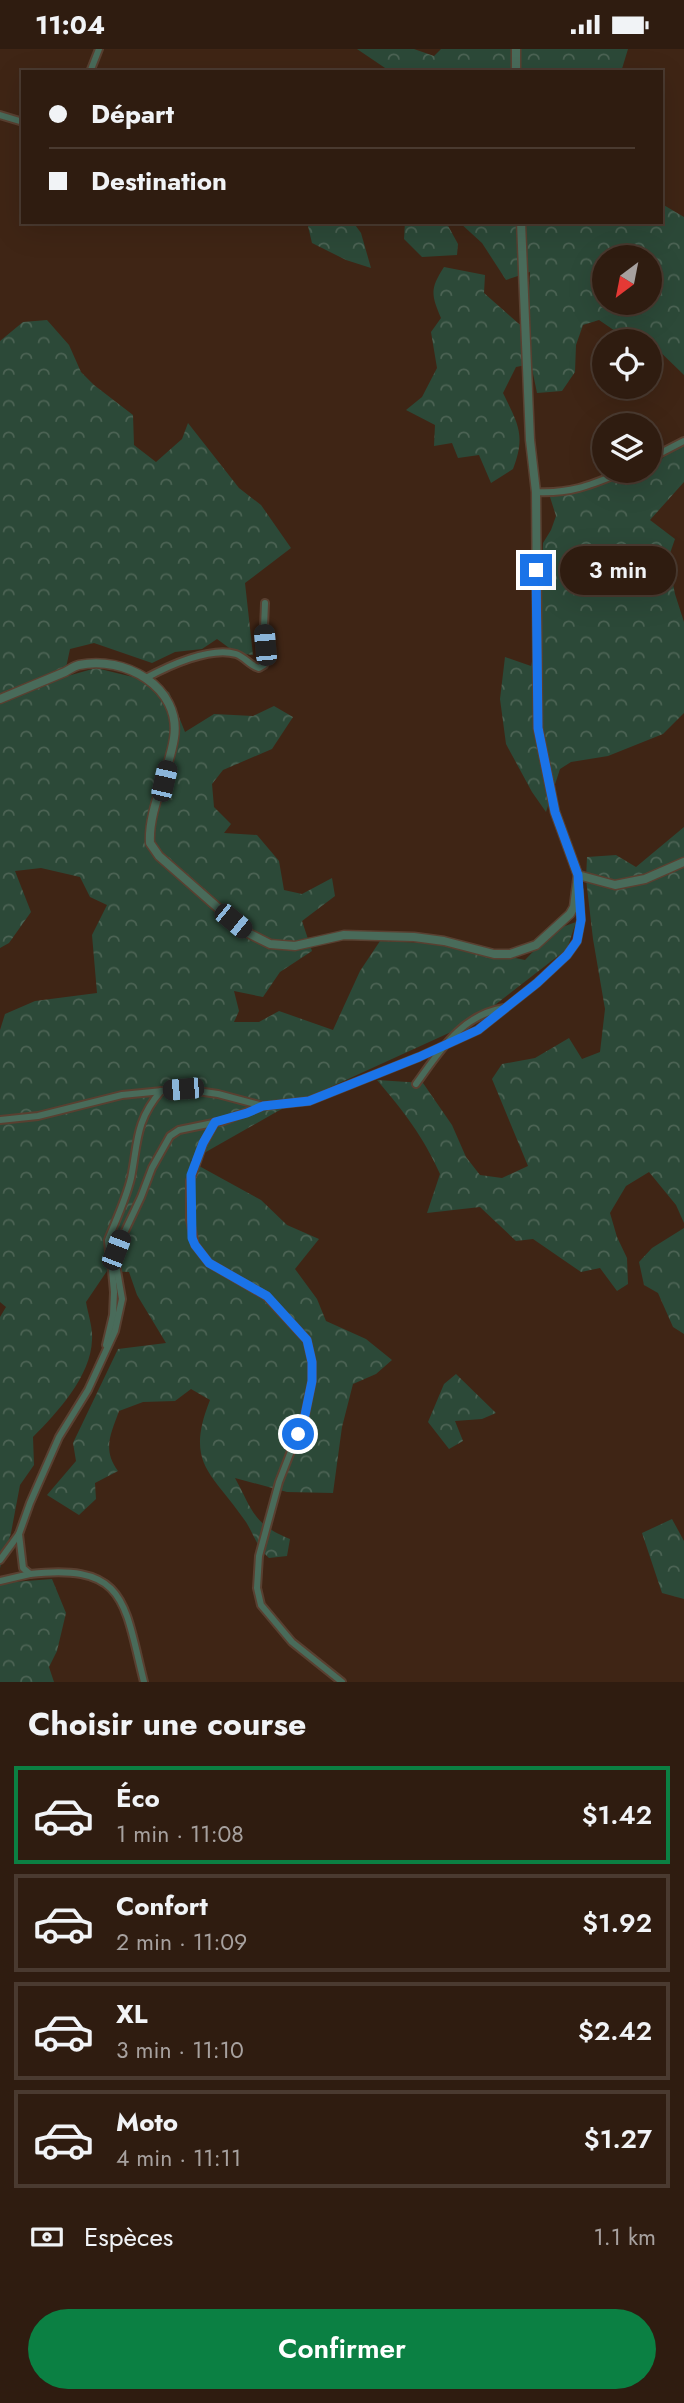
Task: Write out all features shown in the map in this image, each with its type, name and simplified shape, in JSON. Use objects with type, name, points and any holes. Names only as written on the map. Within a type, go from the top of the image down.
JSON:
[{"type":"street","points":[[91,70],[99,49]]},
{"type":"street","points":[[516,49],[516,70]]},
{"type":"street","points":[[0,115],[21,121]]},
{"type":"street","points":[[0,1560],[19,1534],[48,1459],[88,1390],[116,1331],[122,1299],[116,1250],[152,1168],[170,1136],[189,1127],[247,1113],[263,1106],[309,1101],[478,1030],[537,983],[567,955],[577,941],[581,920],[578,875],[555,812],[538,728],[536,492],[530,440],[521,224]]},
{"type":"street","points":[[662,452],[684,441]]},
{"type":"street","points":[[536,492],[580,490],[597,483]]},
{"type":"street","points":[[146,678],[184,659],[219,652],[235,654],[260,668],[266,655],[265,603]]},
{"type":"street","points":[[0,699],[77,665],[107,664],[146,678],[164,694],[170,704],[175,727],[150,843],[159,856],[233,921],[261,941],[278,946],[295,946],[344,935],[414,937],[444,941],[494,954],[510,954],[536,945],[565,920],[574,907],[578,875]]},
{"type":"street","points":[[578,875],[615,885],[645,879],[684,862]]},
{"type":"street","points":[[416,1084],[466,1022],[492,1010],[506,1008]]},
{"type":"street","points":[[0,1120],[38,1116],[122,1095],[183,1089],[218,1094],[263,1106]]},
{"type":"street","points":[[105,1354],[113,1315],[113,1276],[108,1240],[131,1178],[137,1134],[147,1108],[161,1091]]},
{"type":"street","points":[[215,1122],[203,1143],[191,1175],[190,1220],[195,1245],[209,1263],[267,1296],[307,1340],[312,1362],[312,1381],[305,1415],[279,1482],[259,1556],[258,1598],[292,1642],[342,1682]]},
{"type":"street","points":[[110,1257],[116,1264]]},
{"type":"street","points":[[19,1534],[23,1568],[30,1574]]},
{"type":"street","points":[[0,1581],[30,1574],[72,1571],[93,1575],[115,1590],[132,1633],[144,1682]]},
{"type":"green space","points":[[357,49],[414,49],[434,56],[441,49],[628,49],[622,70],[388,70]]},
{"type":"green space","points":[[663,205],[684,217],[684,375],[662,354],[662,329],[612,329],[599,320],[583,325],[576,345],[575,372],[562,391],[537,393],[531,364],[516,367],[503,393],[519,430],[517,457],[513,469],[491,483],[479,455],[458,458],[452,443],[434,446],[435,425],[406,410],[422,397],[437,368],[431,332],[441,318],[435,303],[434,286],[444,267],[485,275],[484,293],[527,331],[530,272],[506,280],[482,243],[461,224],[663,224]]},
{"type":"green space","points":[[307,224],[354,224],[361,233],[371,268],[346,260],[312,243]]},
{"type":"green space","points":[[405,224],[447,224],[458,244],[457,255],[422,257],[404,239]]},
{"type":"green space","points":[[47,320],[69,345],[81,372],[133,415],[134,445],[156,462],[182,439],[188,423],[239,488],[261,505],[291,548],[245,583],[253,655],[236,653],[217,639],[202,649],[175,652],[152,663],[94,643],[70,649],[64,677],[96,668],[133,677],[169,692],[185,732],[214,714],[253,716],[274,706],[293,717],[272,749],[223,770],[212,784],[214,807],[231,824],[224,833],[257,835],[279,861],[284,890],[302,894],[332,878],[335,896],[302,921],[312,951],[280,972],[263,997],[234,991],[239,1011],[234,1022],[259,1022],[279,1011],[333,1030],[360,971],[380,941],[448,944],[525,960],[554,930],[576,922],[567,949],[473,1022],[278,1111],[190,1161],[261,1200],[287,1225],[319,1239],[295,1269],[317,1299],[326,1321],[366,1339],[392,1360],[376,1374],[353,1384],[342,1427],[333,1493],[287,1492],[235,1478],[261,1522],[290,1539],[287,1556],[269,1558],[265,1554],[246,1522],[206,1467],[200,1440],[210,1400],[191,1389],[175,1401],[143,1402],[119,1411],[109,1448],[118,1471],[95,1483],[96,1499],[79,1515],[47,1495],[76,1461],[73,1443],[118,1349],[166,1343],[137,1295],[129,1272],[107,1271],[86,1302],[92,1335],[86,1367],[62,1405],[33,1437],[34,1465],[20,1485],[11,1533],[0,1568],[0,1317],[6,1307],[0,1302],[0,1030],[5,1014],[35,1001],[97,993],[92,935],[107,905],[90,897],[80,877],[41,868],[15,871],[31,912],[9,943],[0,948],[0,341],[23,322]]},
{"type":"green space","points":[[684,436],[684,482],[650,520],[675,539],[668,559],[684,622],[684,713],[663,734],[608,756],[571,762],[560,769],[546,812],[506,744],[500,699],[505,657],[531,666],[540,625],[543,543],[556,516],[550,497],[580,491],[601,483],[662,483],[662,459]]},
{"type":"green space","points":[[684,827],[684,1223],[676,1205],[649,1172],[626,1186],[610,1213],[627,1258],[628,1284],[617,1291],[600,1268],[581,1272],[533,1239],[516,1241],[480,1207],[427,1213],[440,1174],[412,1125],[377,1080],[423,1083],[452,1125],[466,1157],[480,1175],[502,1178],[528,1166],[492,1079],[502,1064],[535,1058],[569,1038],[582,1059],[600,1052],[605,1009],[593,939],[586,879],[587,857],[616,855],[636,867]]},
{"type":"green space","points":[[684,1228],[684,1334],[673,1327],[658,1293],[644,1285],[639,1262],[652,1248]]},
{"type":"green space","points":[[456,1374],[496,1413],[482,1419],[455,1421],[463,1441],[449,1449],[428,1422],[444,1384]]},
{"type":"green space","points":[[672,1519],[684,1541],[684,1599],[662,1593],[642,1533]]},
{"type":"green space","points":[[52,1579],[66,1613],[57,1651],[49,1667],[54,1682],[0,1682],[0,1583]]},
{"type":"route","points":[[298,1434],[310,1398],[312,1381],[312,1362],[307,1340],[267,1296],[209,1263],[195,1245],[190,1220],[191,1175],[203,1143],[215,1122],[263,1106],[309,1101],[478,1030],[537,983],[567,955],[577,941],[581,920],[578,875],[555,812],[538,728],[536,570]]}]
